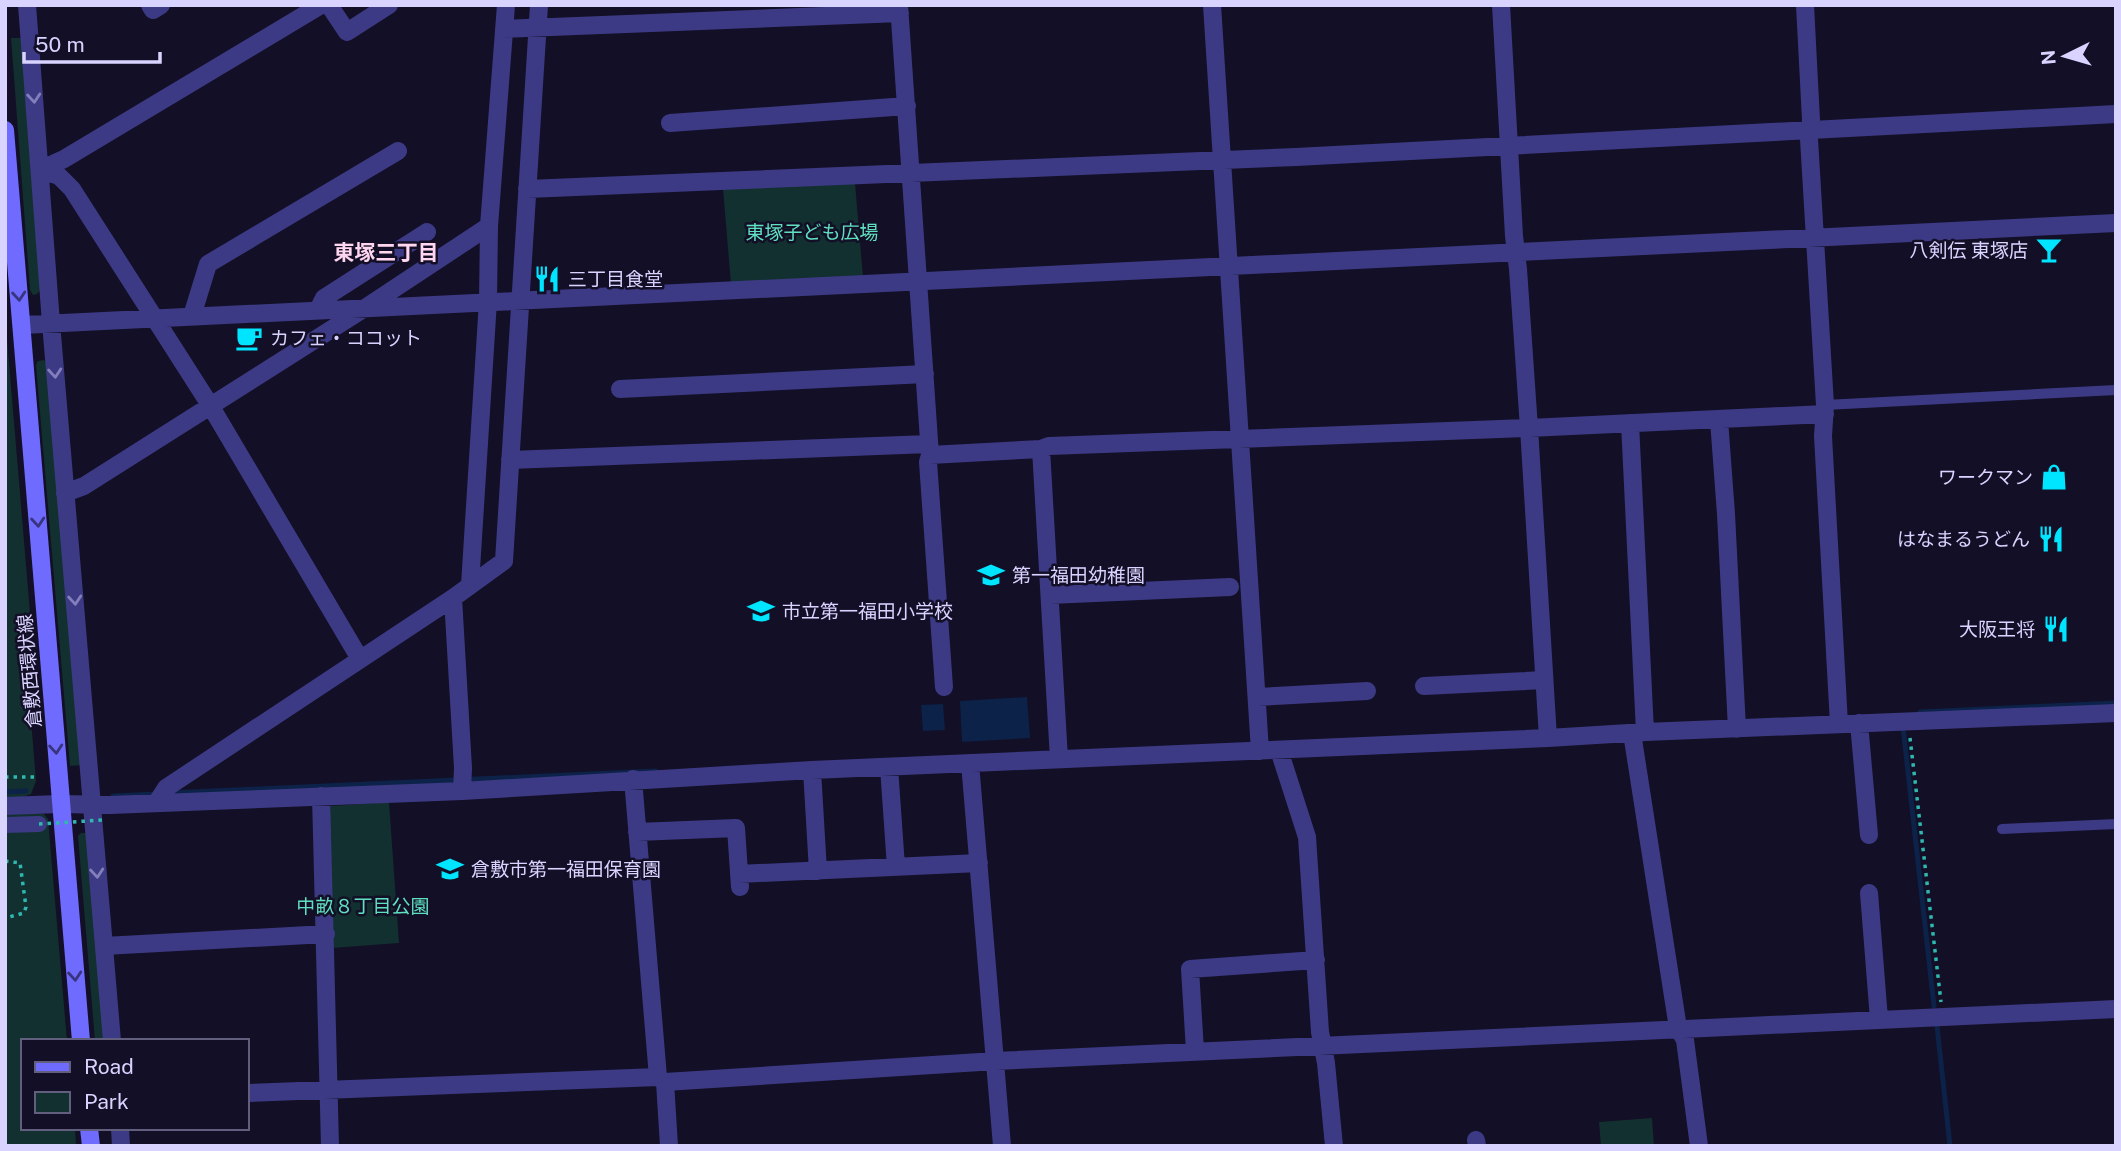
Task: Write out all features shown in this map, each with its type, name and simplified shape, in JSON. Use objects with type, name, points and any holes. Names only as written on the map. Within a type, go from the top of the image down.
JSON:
[{"type":"main road","name":"倉敷西環状線","points":[[5,130],[81,1039]]},
{"type":"street","points":[[27,5],[112,1039]]},
{"type":"street","points":[[150,5],[153,10],[161,5]]},
{"type":"street","points":[[40,170],[64,159],[321,5]]},
{"type":"street","points":[[328,5],[347,32],[389,5]]},
{"type":"street","points":[[470,585],[488,302],[489,226],[506,5]]},
{"type":"street","points":[[161,796],[504,561],[539,5]]},
{"type":"street","points":[[1212,5],[1260,746]]},
{"type":"street","points":[[1501,5],[1548,738]]},
{"type":"street","points":[[1805,5],[1838,718]]},
{"type":"street","points":[[504,29],[900,9],[944,687]]},
{"type":"street","points":[[670,123],[907,106]]},
{"type":"street","points":[[527,189],[1510,146],[2116,114]]},
{"type":"street","points":[[192,316],[208,264],[398,151]]},
{"type":"street","points":[[40,170],[60,176],[72,188],[210,405],[360,659]]},
{"type":"street","points":[[22,325],[2116,223]]},
{"type":"street","points":[[65,493],[84,486],[489,226]]},
{"type":"street","points":[[318,310],[324,298],[427,232]]},
{"type":"street","points":[[620,389],[925,374]]},
{"type":"street","points":[[510,460],[1041,449],[1049,446],[1719,420],[1825,409]]},
{"type":"street","points":[[1719,420],[1737,729]]},
{"type":"street","points":[[1630,423],[1639,732],[1678,1028],[1685,1040],[1699,1146]]},
{"type":"street","points":[[1041,449],[1059,754]]},
{"type":"street","points":[[1050,595],[1230,587]]},
{"type":"street","points":[[453,598],[462,783]]},
{"type":"street","points":[[1424,686],[1544,680]]},
{"type":"street","points":[[1258,696],[1367,691]]},
{"type":"street","points":[[5,806],[92,805],[161,796],[321,796],[462,783],[633,779],[889,767],[971,763],[1059,754],[1260,746],[1279,750],[1737,729],[1838,718],[1859,723],[2116,713]]},
{"type":"street","points":[[1859,723],[1869,835]]},
{"type":"street","points":[[1279,750],[1307,837],[1323,1047],[1334,1146]]},
{"type":"street","points":[[971,763],[1002,1146]]},
{"type":"street","points":[[889,767],[896,867]]},
{"type":"street","points":[[811,770],[818,871]]},
{"type":"street","points":[[633,779],[669,1146]]},
{"type":"street","points":[[321,796],[330,1146]]},
{"type":"street","points":[[5,825],[38,824]]},
{"type":"street","points":[[638,832],[736,828],[739,881],[818,871],[979,863]]},
{"type":"street","points":[[1869,893],[1880,1019]]},
{"type":"street","points":[[104,946],[326,934]]},
{"type":"street","points":[[1195,1051],[1190,969],[1316,960]]},
{"type":"street","points":[[248,1093],[662,1080],[1195,1051],[2116,1009]]},
{"type":"lane","points":[[1825,409],[2116,390]]},
{"type":"lane","points":[[2002,829],[2116,824]]},
{"type":"path","points":[[1908,722],[1943,1016]]},
{"type":"path","points":[[5,777],[36,777]]},
{"type":"path","points":[[38,824],[103,820]]},
{"type":"path","points":[[5,861],[20,863],[26,907],[24,913],[5,919]]},
{"type":"green space","points":[[11,38],[21,38],[40,290],[33,295],[30,290]]},
{"type":"green space","name":"東塚子ども広場","points":[[855,183],[863,277],[731,284],[723,189]]},
{"type":"green space","points":[[5,315],[34,660],[29,695],[36,781],[31,794],[5,798]]},
{"type":"green space","points":[[44,360],[47,364],[82,765],[70,766],[36,365],[38,361]]},
{"type":"green space","name":"中畝８丁目公園","points":[[389,802],[399,943],[332,948],[325,811],[331,806]]},
{"type":"green space","points":[[36,813],[44,814],[48,819],[67,1039],[21,1039],[21,1130],[75,1130],[76,1146],[5,1146],[5,815]]},
{"type":"green space","points":[[86,833],[106,1039],[95,1039],[78,836]]},
{"type":"green space","points":[[1652,1118],[1654,1146],[1601,1146],[1599,1122]]},
{"type":"water","points":[[1027,697],[1030,738],[962,742],[960,701]]},
{"type":"water","points":[[943,704],[945,730],[923,731],[921,705]]},
{"type":"waterway","points":[[1920,712],[2116,703]]},
{"type":"waterway","points":[[1903,727],[1934,1006]]},
{"type":"waterway","points":[[169,793],[656,771]]},
{"type":"waterway","points":[[5,792],[26,791]]},
{"type":"waterway","points":[[113,796],[156,794]]},
{"type":"waterway","points":[[1937,1026],[1950,1146]]},
{"type":"place","name":"八剣伝 東塚店","points":[[2049,250]]},
{"type":"place","name":"三丁目食堂","points":[[547,279]]},
{"type":"place","name":"カフェ・ココット","points":[[249,338]]},
{"type":"place","name":"ワークマン","points":[[2054,477]]},
{"type":"place","name":"はなまるうどん","points":[[2051,539]]},
{"type":"place","name":"第一福田幼稚園","points":[[991,575]]},
{"type":"place","name":"市立第一福田小学校","points":[[761,611]]},
{"type":"place","name":"大阪王将","points":[[2056,629]]},
{"type":"place","name":"倉敷市第一福田保育園","points":[[450,869]]},
{"type":"district","name":"東塚三丁目","points":[[386,253]]}]
